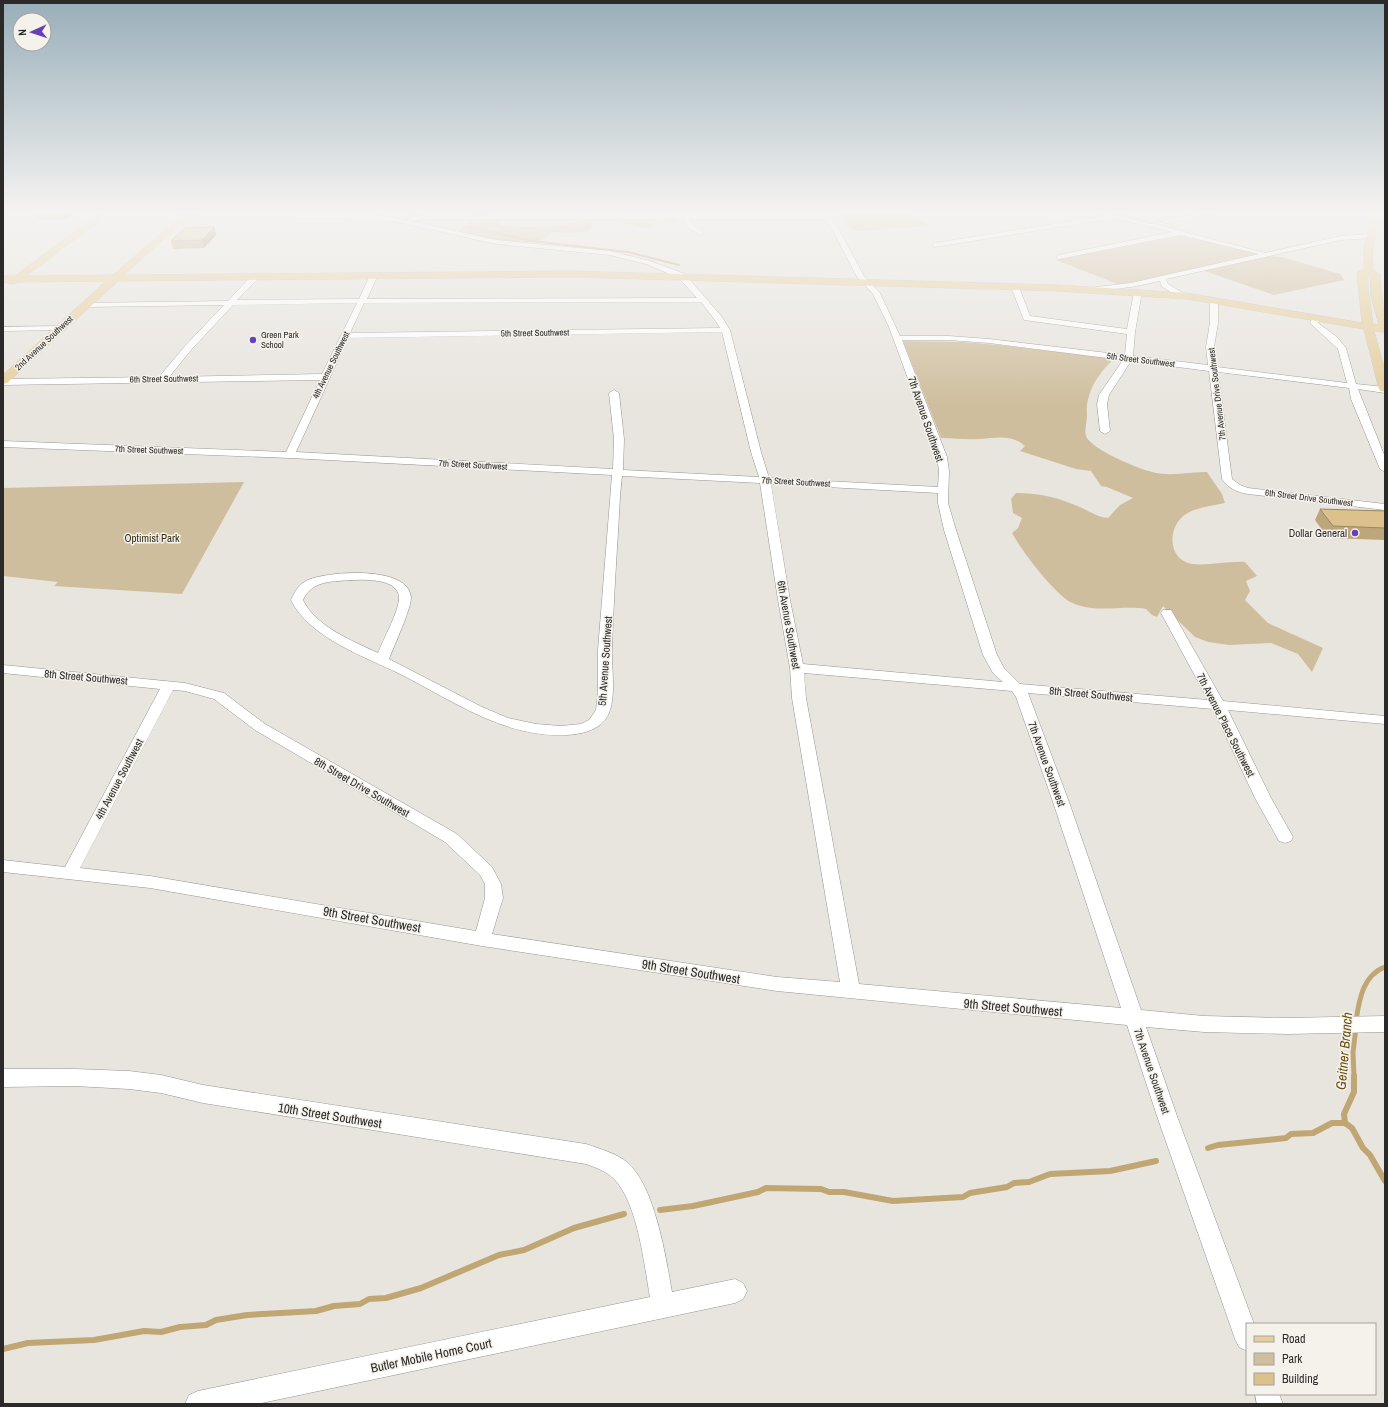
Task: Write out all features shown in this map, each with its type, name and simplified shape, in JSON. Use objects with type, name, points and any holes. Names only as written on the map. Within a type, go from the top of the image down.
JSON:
[{"type":"main road","points":[[3,288],[20,276]]},
{"type":"main road","points":[[3,280],[117,277],[296,276]]},
{"type":"main road","points":[[663,276],[1096,289],[1180,295],[1316,319],[1385,329],[1384,318],[1376,297],[1375,276]]},
{"type":"main road","points":[[713,276],[738,278]]},
{"type":"main road","points":[[1362,276],[1372,349],[1385,389]]},
{"type":"main road","name":"2nd Avenue Southwest","points":[[3,382],[117,277]]},
{"type":"main road","points":[[1316,319],[1351,317],[1366,310]]},
{"type":"street","points":[[162,379],[174,364],[256,276]]},
{"type":"street","name":"4th Avenue Southwest","points":[[290,455],[311,407],[374,276]]},
{"type":"street","name":"6th Avenue Southwest","points":[[682,276],[719,319],[726,330],[765,481],[784,600],[797,668],[800,698],[851,992]]},
{"type":"street","name":"7th Avenue Southwest","points":[[860,276],[872,287],[880,299],[897,338],[942,457],[944,471],[942,490],[943,503],[950,530],[990,655],[998,670],[1016,687],[1022,696],[1061,802],[1167,1116],[1246,1336]]},
{"type":"street","points":[[1096,289],[1125,286],[1172,276]]},
{"type":"street","points":[[1162,278],[1164,285],[1180,295]]},
{"type":"street","points":[[1015,287],[1027,318],[1131,332]]},
{"type":"street","points":[[1105,431],[1102,404],[1104,395],[1129,358],[1131,332],[1138,292]]},
{"type":"street","points":[[85,305],[362,301],[703,300]]},
{"type":"street","name":"7th Avenue Drive Southwest","points":[[1214,301],[1214,323],[1210,347],[1228,479],[1233,486]]},
{"type":"street","points":[[1316,319],[1314,323],[1316,326],[1334,338],[1342,348],[1352,385],[1385,469]]},
{"type":"street","points":[[3,329],[60,328]]},
{"type":"street","name":"5th Street Southwest","points":[[345,336],[726,330]]},
{"type":"street","name":"5th Street Southwest","points":[[897,338],[949,338],[989,341],[1385,389]]},
{"type":"street","name":"6th Street Southwest","points":[[3,382],[326,377]]},
{"type":"street","name":"5th Avenue Southwest","points":[[382,660],[403,607],[405,597],[398,585],[390,580],[377,578],[334,577],[314,582],[301,590],[297,600],[300,607],[326,630],[344,641],[462,701],[516,724],[542,729],[568,730],[587,728],[600,718],[604,701],[605,651],[609,607],[616,473],[620,447],[614,393]]},
{"type":"street","name":"7th Street Southwest","points":[[3,444],[290,455],[942,490]]},
{"type":"street","name":"6th Street Drive Southwest","points":[[1233,486],[1248,491],[1385,507]]},
{"type":"street","name":"7th Avenue Place Southwest","points":[[1167,613],[1218,706],[1259,791],[1285,838]]},
{"type":"street","name":"8th Street Southwest","points":[[797,668],[1385,720]]},
{"type":"street","name":"8th Street Southwest","points":[[3,669],[169,685]]},
{"type":"street","name":"4th Avenue Southwest","points":[[70,872],[169,685]]},
{"type":"street","name":"8th Street Drive Southwest","points":[[169,685],[197,689],[219,696],[260,726],[298,750],[451,838],[486,871],[493,884],[494,898],[482,939]]},
{"type":"street","name":"9th Street Southwest","points":[[3,866],[70,872],[217,892],[482,939],[763,982],[851,992],[1204,1024],[1287,1026],[1385,1024]]},
{"type":"street","name":"10th Street Southwest","points":[[3,1078],[111,1079],[147,1082],[203,1094],[586,1154],[607,1161],[624,1174],[634,1188],[638,1198],[654,1253],[663,1306]]},
{"type":"street","name":"Butler Mobile Home Court","points":[[198,1404],[735,1291]]},
{"type":"green space","points":[[1096,276],[1162,276],[1120,285]]},
{"type":"green space","points":[[1218,276],[1341,276],[1344,280],[1274,295]]},
{"type":"green space","points":[[903,341],[963,342],[1108,358],[1111,362],[1097,379],[1088,400],[1085,429],[1086,436],[1097,447],[1116,458],[1152,472],[1173,474],[1207,472],[1222,494],[1225,503],[1195,510],[1186,514],[1180,519],[1175,526],[1173,534],[1172,542],[1174,550],[1184,561],[1192,564],[1245,562],[1257,576],[1246,581],[1250,591],[1245,600],[1268,623],[1323,648],[1312,672],[1298,654],[1271,643],[1229,645],[1208,642],[1195,637],[1163,606],[1157,617],[1152,615],[1146,609],[1091,608],[1075,604],[1067,600],[1037,569],[1012,533],[1018,528],[1022,518],[1013,513],[1011,499],[1016,493],[1042,495],[1066,501],[1098,516],[1108,518],[1120,505],[1133,498],[1101,486],[1091,471],[1076,469],[1020,451],[1025,446],[1020,442],[1009,438],[941,438]]},
{"type":"green space","name":"Optimist Park","points":[[244,482],[182,594],[54,586],[58,582],[3,576],[3,488]]},
{"type":"building","points":[[1320,509],[1385,511],[1385,528],[1333,526]]},
{"type":"waterway","name":"Geitner Branch","points":[[1356,1021],[1363,989],[1372,976],[1385,967]]},
{"type":"waterway","name":"Geitner Branch","points":[[1354,1077],[1353,1052],[1356,1028]]},
{"type":"waterway","name":"Geitner Branch","points":[[1345,1123],[1344,1114],[1354,1092],[1354,1077]]},
{"type":"waterway","points":[[1208,1148],[1218,1145],[1286,1138],[1291,1134],[1313,1133],[1332,1123],[1345,1123]]},
{"type":"waterway","name":"Geitner Branch","points":[[1345,1123],[1352,1128],[1363,1148],[1370,1155],[1385,1181]]},
{"type":"waterway","points":[[660,1210],[693,1206],[758,1192],[766,1188],[821,1189],[829,1192],[844,1192],[893,1201],[963,1197],[970,1193],[1007,1187],[1014,1183],[1029,1182],[1050,1174],[1110,1171],[1156,1161]]},
{"type":"waterway","points":[[3,1349],[28,1343],[94,1340],[144,1331],[161,1332],[180,1327],[206,1325],[216,1320],[247,1315],[316,1311],[334,1306],[360,1304],[369,1299],[386,1298],[421,1288],[499,1255],[524,1250],[574,1228],[624,1214]]},
{"type":"place","name":"Green Park School","points":[[253,340]]},
{"type":"place","name":"Dollar General","points":[[1355,533]]}]
